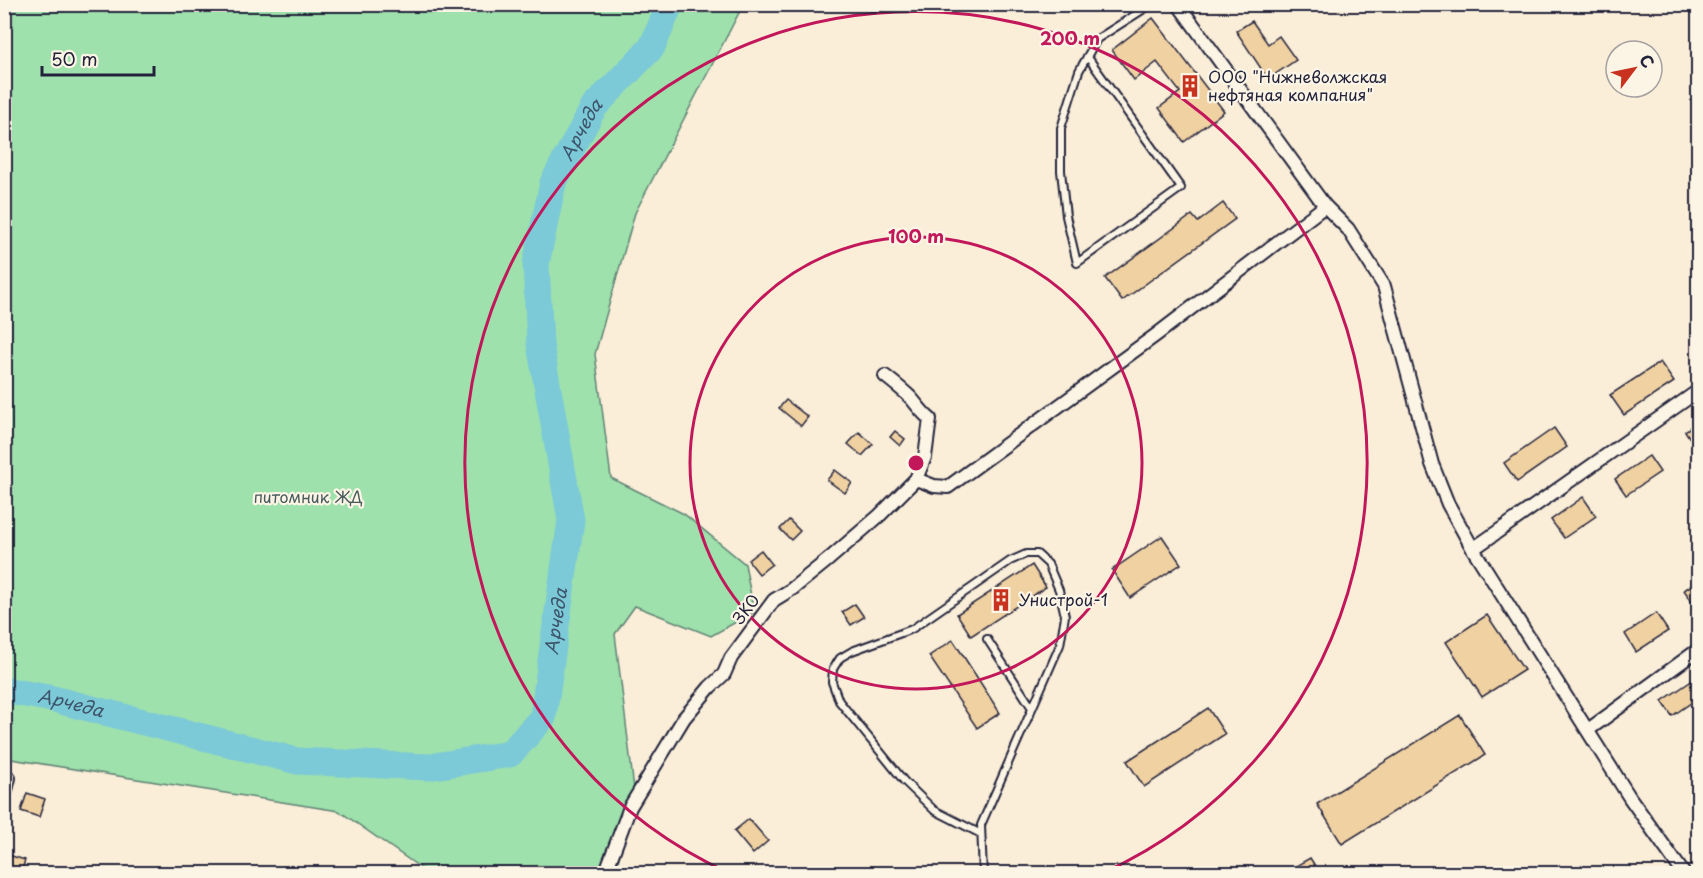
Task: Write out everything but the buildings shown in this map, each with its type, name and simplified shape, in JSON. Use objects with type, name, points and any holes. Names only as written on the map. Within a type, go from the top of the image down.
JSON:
[{"type":"street","points":[[1178,4],[1325,206],[1348,229],[1384,286],[1432,464],[1448,504],[1473,549],[1630,798],[1684,873]]},
{"type":"street","points":[[916,479],[934,486],[948,487],[1156,335],[1325,206]]},
{"type":"street","name":"ЗКО","points":[[605,873],[630,807],[663,750],[691,710],[724,674],[731,658],[757,621],[774,600],[829,560],[916,479],[926,457],[930,419],[900,387],[885,376]]},
{"type":"street","points":[[1473,549],[1698,391]]},
{"type":"street","points":[[1588,730],[1698,651]]},
{"type":"street","points":[[4,798],[9,778]]},
{"type":"lane","points":[[1087,56],[1181,188],[1077,262],[1066,216],[1061,171],[1061,128],[1079,71],[1087,56],[1097,39],[1152,4]]},
{"type":"lane","points":[[981,834],[934,810],[904,781],[839,701],[832,682],[832,669],[840,658],[852,651],[912,629],[1010,561],[1026,554],[1037,554],[1048,564],[1059,590],[1065,616],[1060,645],[981,825],[983,873]]},
{"type":"lane","points":[[987,639],[1032,708]]},
{"type":"green space","name":"питомник ЖД","points":[[4,5],[743,5],[635,213],[595,354],[611,478],[684,514],[745,564],[754,612],[711,636],[635,606],[615,634],[635,797],[615,873],[428,873],[339,811],[5,758]]},
{"type":"waterway","name":"Арчеда","points":[[4,690],[53,699],[297,761],[428,767],[510,754],[543,717],[571,520],[540,344],[536,264],[553,183],[594,107],[652,47],[670,4]]},
{"type":"place","name":"ООО \"Нижневолжская нефтяная компания\"","points":[[1190,86]]},
{"type":"place","name":"Унистрой-1","points":[[1001,600]]}]
